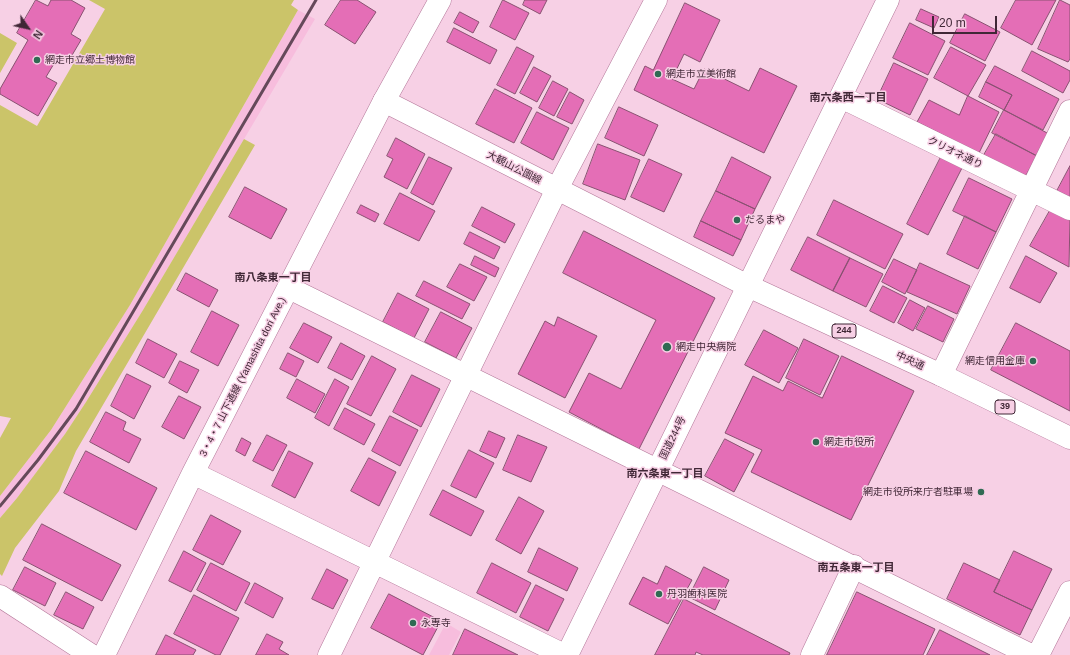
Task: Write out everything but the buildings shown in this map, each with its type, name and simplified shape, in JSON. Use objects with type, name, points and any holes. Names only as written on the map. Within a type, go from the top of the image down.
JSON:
[{"type":"main road","points":[[384,101],[440,0]]},
{"type":"main road","name":"国道244号","points":[[565,655],[888,0]]},
{"type":"main road","points":[[329,655],[557,189],[654,1]]},
{"type":"main road","name":"クリオネ通り","points":[[841,97],[1070,209]]},
{"type":"main road","name":"大観山公園線","points":[[384,101],[748,286]]},
{"type":"main road","name":"3・4・7 山下通線 (Yamashita dori Ave.)","points":[[104,655],[193,473],[384,101]]},
{"type":"main road","points":[[940,375],[1070,111]]},
{"type":"main road","name":"中央通","points":[[748,286],[940,375],[1070,438]]},
{"type":"main road","points":[[288,288],[854,566],[1031,655]]},
{"type":"main road","points":[[193,473],[565,655]]},
{"type":"main road","points":[[812,655],[854,566]]},
{"type":"main road","points":[[1038,655],[1070,592]]},
{"type":"main road","points":[[0,596],[91,655]]},
{"type":"shaded area","points":[[89,0],[294,0],[291,5],[298,10],[130,305],[51,430],[0,496],[0,438],[11,418],[0,416],[0,105],[37,126],[105,9]]},
{"type":"shaded area","points":[[298,10],[315,19],[143,310],[86,402],[65,434],[17,498],[0,518],[0,496],[51,430],[130,305]]},
{"type":"shaded area","points":[[0,33],[17,43],[0,73]]},
{"type":"shaded area","points":[[244,139],[255,145],[76,451],[59,491],[15,548],[2,576],[0,574],[0,518],[17,498],[65,434],[86,402],[143,310]]},
{"type":"shaded area","points":[[446,623],[461,632],[449,655],[429,655]]},
{"type":"railway","points":[[0,506],[38,460],[76,409],[316,0]]},
{"type":"place","name":"網走市立郷土博物館","points":[[37,60]]},
{"type":"place","name":"網走市立美術館","points":[[658,74]]},
{"type":"place","name":"だるまや","points":[[737,220]]},
{"type":"place","name":"網走中央病院","points":[[667,347]]},
{"type":"place","name":"網走信用金庫","points":[[1033,361]]},
{"type":"place","name":"網走市役所","points":[[816,442]]},
{"type":"place","name":"網走市役所来庁者駐車場","points":[[981,492]]},
{"type":"place","name":"丹羽歯科医院","points":[[659,594]]},
{"type":"place","name":"永専寺","points":[[413,623]]},
{"type":"district","name":"南六条西一丁目","points":[[848,98]]},
{"type":"district","name":"南八条東一丁目","points":[[273,278]]},
{"type":"district","name":"南六条東一丁目","points":[[665,474]]},
{"type":"district","name":"南五条東一丁目","points":[[856,568]]}]
